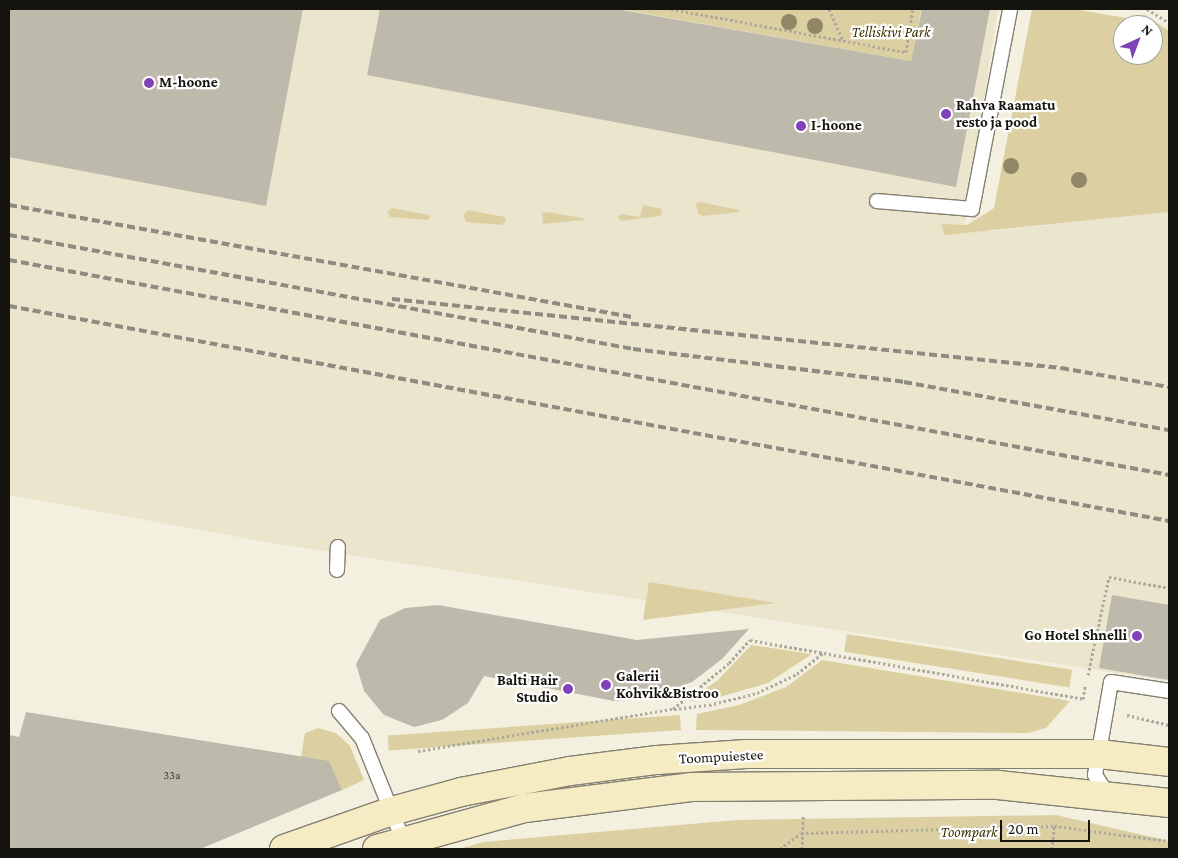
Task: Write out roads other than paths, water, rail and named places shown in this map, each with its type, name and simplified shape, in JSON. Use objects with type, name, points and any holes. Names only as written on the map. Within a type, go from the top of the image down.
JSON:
[{"type":"main road","name":"Toompuiestee","points":[[284,849],[392,811],[462,792],[570,771],[657,760],[746,754],[1099,754],[1169,762]]},
{"type":"main road","name":"Toompuiestee","points":[[377,849],[403,840],[525,808],[691,787],[998,785],[1108,795],[1169,803]]},
{"type":"lane","points":[[877,201],[972,209],[1010,9]]},
{"type":"lane","points":[[337,570],[338,547]]},
{"type":"lane","points":[[1108,795],[1095,775],[1111,682],[1169,691]]},
{"type":"lane","points":[[339,711],[362,738],[403,840]]},
{"type":"railway","points":[[9,205],[632,317]]},
{"type":"railway","points":[[9,235],[633,349],[904,382],[1169,430]]},
{"type":"railway","points":[[9,260],[1169,475]]},
{"type":"railway","points":[[392,299],[1061,368],[1169,387]]},
{"type":"railway","points":[[9,306],[1169,521]]},
{"type":"place","name":"M-hoone","points":[[149,83]]},
{"type":"place","name":"Rahva Raamatu resto ja pood","points":[[946,114]]},
{"type":"place","name":"I-hoone","points":[[801,126]]},
{"type":"place","name":"Go Hotel Shnelli","points":[[1137,636]]},
{"type":"place","name":"Galerii Kohvik&Bistroo","points":[[606,685]]},
{"type":"place","name":"Balti Hair Studio","points":[[568,689]]},
{"type":"park label","name":"Telliskivi Park","points":[[891,33]]},
{"type":"park label","name":"Toompark","points":[[969,833]]}]
